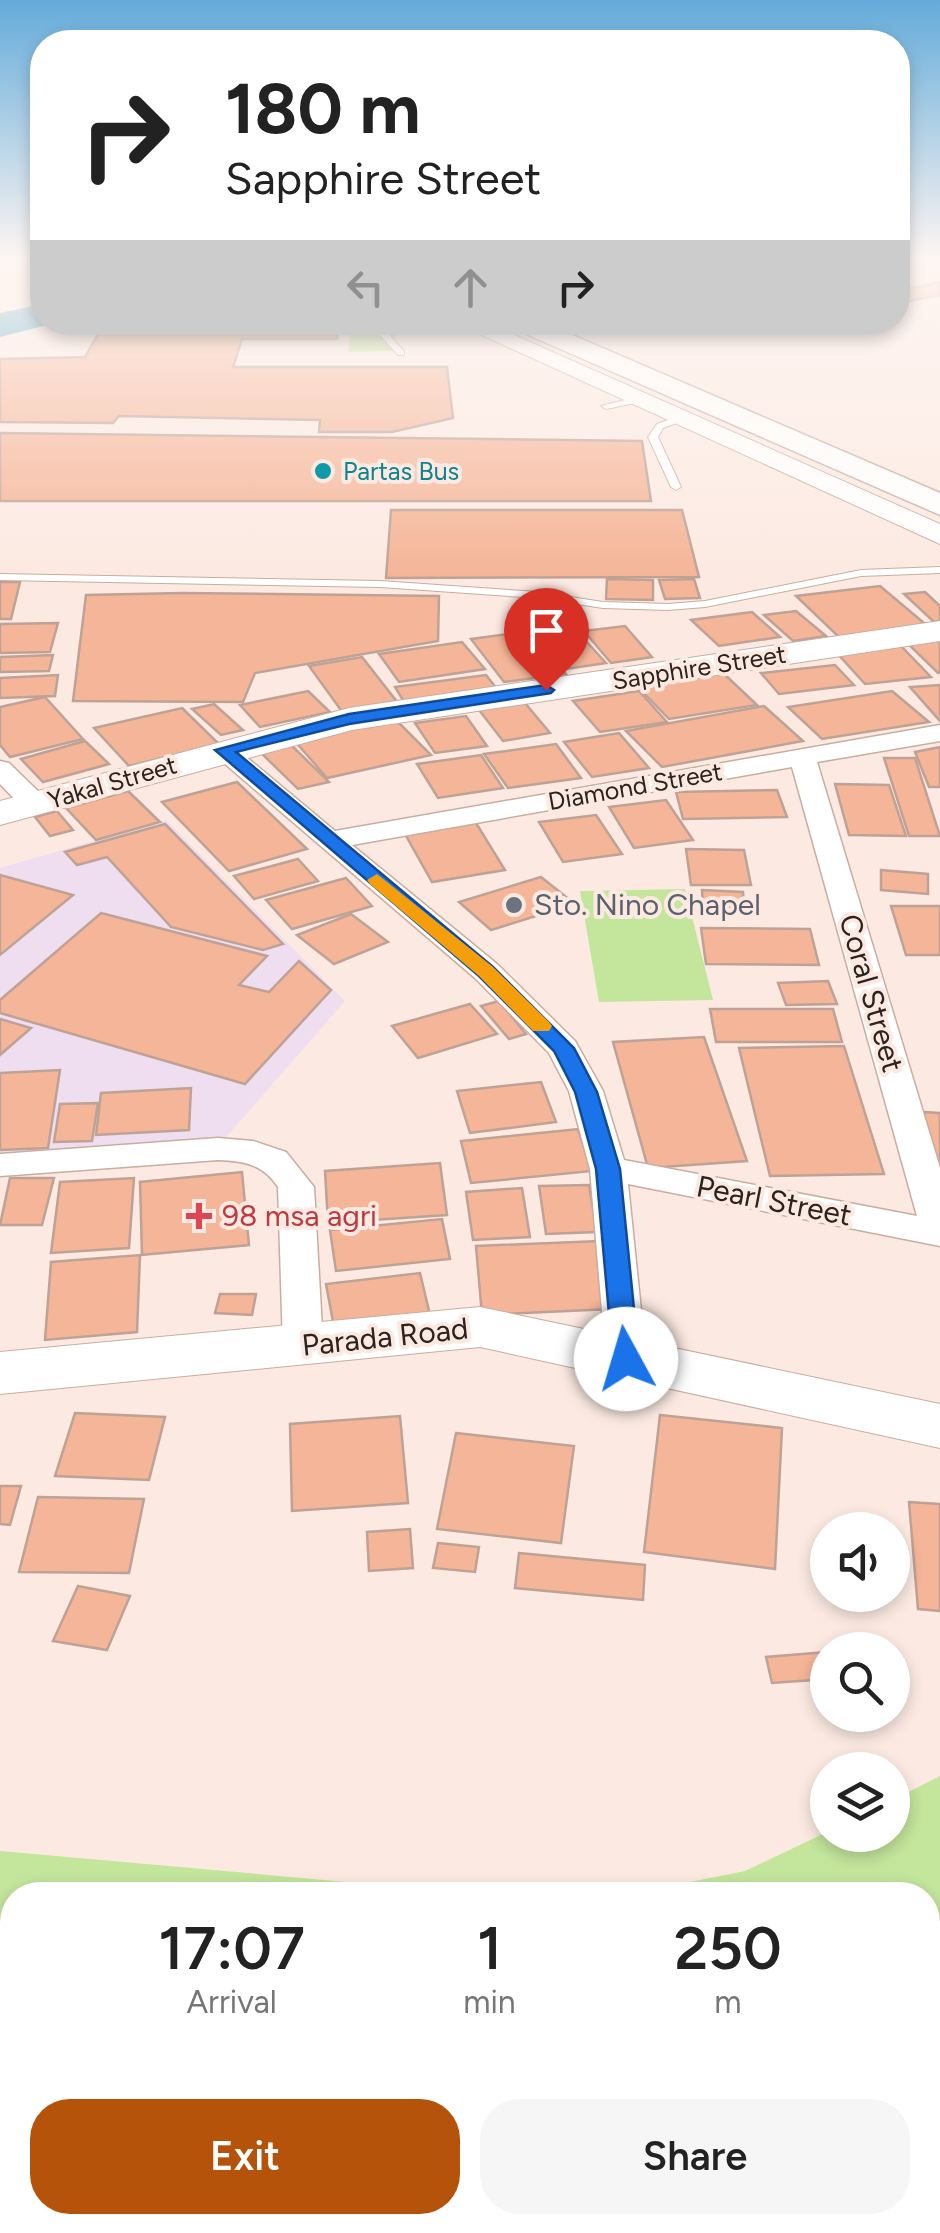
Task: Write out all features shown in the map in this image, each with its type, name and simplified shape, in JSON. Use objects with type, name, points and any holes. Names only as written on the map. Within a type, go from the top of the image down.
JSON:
[{"type":"highway","points":[[618,365],[940,505]]},
{"type":"street","points":[[560,365],[940,535]]},
{"type":"street","name":"Sapphire Street","points":[[223,750],[349,719],[940,631]]},
{"type":"street","name":"Diamond Street","points":[[330,840],[940,733]]},
{"type":"street","points":[[223,750],[486,972],[564,1048],[586,1092],[608,1169],[626,1359]]},
{"type":"street","name":"Yakal Street","points":[[18,809],[223,750]]},
{"type":"street","name":"Coral Street","points":[[802,756],[940,1232]]},
{"type":"street","points":[[0,769],[18,809]]},
{"type":"street","points":[[0,1165],[218,1149],[244,1149],[268,1156],[287,1168],[296,1187],[303,1346]]},
{"type":"street","name":"Pearl Street","points":[[608,1169],[940,1232]]},
{"type":"street","name":"Parada Road","points":[[0,1373],[480,1327],[940,1426]]},
{"type":"lane","points":[[606,406],[637,400]]},
{"type":"lane","points":[[676,488],[653,437],[660,426],[679,419]]},
{"type":"lane","points":[[0,577],[380,584],[538,595],[603,605],[668,607],[705,604],[862,573],[940,570]]},
{"type":"shaded area","points":[[166,820],[345,1001],[222,1142],[0,1154],[0,868]]},
{"type":"green space","points":[[685,889],[713,1000],[599,1002],[580,891]]},
{"type":"green space","points":[[940,1776],[940,1882],[690,1882],[745,1871],[810,1840],[810,1852],[910,1852],[910,1791]]},
{"type":"green space","points":[[0,1851],[347,1882],[0,1882]]},
{"type":"building","points":[[0,365],[447,367],[453,418],[392,432],[319,432],[320,420],[119,416],[113,423],[0,422]]},
{"type":"building","name":"Partas Bus","points":[[0,433],[642,441],[651,501],[0,501]]},
{"type":"building","points":[[391,510],[682,510],[699,577],[386,578]]},
{"type":"building","points":[[607,579],[653,580],[653,600],[606,599]]},
{"type":"building","points":[[694,579],[700,598],[665,599],[659,580]]},
{"type":"building","points":[[0,582],[20,582],[11,619],[0,619]]},
{"type":"building","points":[[880,586],[930,628],[841,639],[796,596]]},
{"type":"building","points":[[925,592],[940,606],[940,621],[934,622],[904,594]]},
{"type":"building","points":[[86,595],[439,596],[438,641],[255,673],[243,702],[73,701]]},
{"type":"building","points":[[796,611],[826,636],[793,641],[764,615]]},
{"type":"building","points":[[752,612],[780,637],[719,646],[691,620]]},
{"type":"building","points":[[58,623],[50,652],[0,653],[0,624]]},
{"type":"building","points":[[625,626],[652,657],[611,663],[584,631]]},
{"type":"building","points":[[575,629],[606,663],[566,669],[537,634]]},
{"type":"building","points":[[530,631],[566,674],[504,682],[471,639]]},
{"type":"building","points":[[940,635],[940,672],[938,673],[903,639]]},
{"type":"building","points":[[462,642],[485,669],[399,682],[379,654]]},
{"type":"building","points":[[901,646],[931,677],[865,684],[836,652]]},
{"type":"building","points":[[53,655],[49,671],[0,672],[0,657]]},
{"type":"building","points":[[362,657],[398,703],[343,713],[309,666]]},
{"type":"building","points":[[835,665],[854,685],[779,694],[761,673]]},
{"type":"building","points":[[721,671],[757,705],[669,719],[635,684]]},
{"type":"building","points":[[58,675],[55,696],[0,698],[0,678]]},
{"type":"building","points":[[486,675],[497,689],[404,702],[395,687]]},
{"type":"building","points":[[940,685],[940,721],[910,687]]},
{"type":"building","points":[[308,691],[330,712],[260,727],[240,705]]},
{"type":"building","points":[[639,691],[667,722],[600,732],[573,701]]},
{"type":"building","points":[[892,691],[929,722],[822,739],[788,707]]},
{"type":"building","points":[[45,697],[83,739],[10,757],[0,745],[0,707]]},
{"type":"building","points":[[525,703],[550,733],[503,741],[479,710]]},
{"type":"building","points":[[214,704],[243,730],[221,735],[192,709]]},
{"type":"building","points":[[764,706],[803,741],[662,767],[626,731]]},
{"type":"building","points":[[182,708],[219,744],[129,766],[94,728]]},
{"type":"building","points":[[466,716],[487,746],[435,753],[415,723]]},
{"type":"building","points":[[395,719],[431,755],[327,778],[294,740]]},
{"type":"building","points":[[619,733],[649,768],[592,777],[564,742]]},
{"type":"building","points":[[85,741],[109,764],[43,782],[21,759]]},
{"type":"building","points":[[288,742],[329,782],[298,789],[258,750]]},
{"type":"building","points":[[556,744],[581,778],[508,788],[484,754]]},
{"type":"building","points":[[940,747],[940,787],[929,787],[915,752]]},
{"type":"building","points":[[481,755],[503,788],[438,798],[417,764]]},
{"type":"building","points":[[884,758],[915,758],[940,836],[909,836]]},
{"type":"building","points":[[237,782],[307,849],[229,871],[162,802]]},
{"type":"building","points":[[835,784],[889,785],[906,836],[849,835]]},
{"type":"building","points":[[777,790],[787,817],[683,819],[676,792]]},
{"type":"building","points":[[128,791],[160,822],[96,840],[66,808]]},
{"type":"building","points":[[666,800],[693,840],[634,848],[609,807]]},
{"type":"building","points":[[57,811],[73,830],[50,836],[35,817]]},
{"type":"building","points":[[596,815],[622,854],[563,862],[539,822]]},
{"type":"building","points":[[476,823],[505,870],[432,882],[405,834]]},
{"type":"building","points":[[165,824],[283,944],[263,950],[171,927],[107,857],[77,865],[65,852]]},
{"type":"building","points":[[686,849],[744,850],[751,885],[691,885]]},
{"type":"building","points":[[298,859],[318,881],[254,899],[234,876]]},
{"type":"building","points":[[881,870],[928,874],[928,894],[881,890]]},
{"type":"building","points":[[0,875],[73,895],[0,955]]},
{"type":"building","points":[[541,877],[575,904],[491,930],[459,902]]},
{"type":"building","points":[[346,878],[372,906],[292,929],[266,900]]},
{"type":"building","points":[[702,890],[743,892],[744,907],[703,906]]},
{"type":"building","points":[[891,906],[940,906],[940,955],[906,955]]},
{"type":"building","points":[[101,913],[267,956],[239,985],[269,992],[299,961],[331,990],[245,1084],[0,1013],[0,1000]]},
{"type":"building","points":[[351,914],[388,942],[334,964],[297,935]]},
{"type":"building","points":[[701,928],[810,929],[819,965],[706,964]]},
{"type":"building","points":[[828,981],[837,1004],[786,1005],[778,983]]},
{"type":"building","points":[[499,1001],[526,1034],[509,1039],[481,1006]]},
{"type":"building","points":[[470,1004],[497,1034],[418,1058],[392,1026]]},
{"type":"building","points":[[710,1009],[833,1009],[842,1042],[716,1042]]},
{"type":"building","points":[[0,1019],[31,1028],[0,1055]]},
{"type":"building","points":[[704,1037],[747,1161],[648,1168],[613,1042]]},
{"type":"building","points":[[844,1046],[884,1174],[770,1176],[739,1048]]},
{"type":"building","points":[[60,1070],[48,1148],[0,1150],[0,1073]]},
{"type":"building","points":[[541,1082],[556,1122],[470,1133],[457,1091]]},
{"type":"building","points":[[191,1088],[189,1130],[96,1135],[101,1093]]},
{"type":"building","points":[[98,1103],[92,1141],[54,1142],[60,1104]]},
{"type":"building","points":[[924,1112],[940,1113],[940,1161],[933,1161]]},
{"type":"building","points":[[578,1129],[592,1171],[471,1183],[461,1141]]},
{"type":"building","points":[[440,1163],[447,1215],[328,1223],[325,1171]]},
{"type":"building","points":[[242,1172],[249,1245],[142,1255],[140,1182]]},
{"type":"building","points":[[10,1178],[54,1178],[42,1225],[0,1225]]},
{"type":"building","points":[[134,1178],[129,1248],[51,1253],[60,1182]]},
{"type":"building","points":[[589,1185],[597,1232],[546,1234],[539,1186]]},
{"type":"building","points":[[522,1188],[530,1237],[473,1240],[466,1192]]},
{"type":"building","points":[[442,1219],[450,1259],[336,1271],[330,1230]]},
{"type":"building","points":[[599,1241],[611,1309],[482,1315],[476,1246]]},
{"type":"building","points":[[140,1255],[137,1332],[45,1340],[51,1262]]},
{"type":"building","points":[[420,1273],[430,1315],[334,1327],[326,1284]]},
{"type":"building","points":[[220,1294],[256,1294],[252,1315],[215,1313]]},
{"type":"building","points":[[75,1413],[165,1417],[149,1480],[55,1476]]},
{"type":"building","points":[[660,1415],[782,1428],[775,1569],[644,1552]]},
{"type":"building","points":[[400,1416],[408,1503],[292,1511],[290,1424]]},
{"type":"building","points":[[456,1433],[574,1446],[561,1543],[437,1529]]},
{"type":"building","points":[[0,1486],[21,1486],[10,1525],[0,1524]]},
{"type":"building","points":[[38,1497],[144,1499],[129,1573],[19,1572]]},
{"type":"building","points":[[909,1502],[940,1504],[940,1611],[918,1609]]},
{"type":"building","points":[[410,1529],[413,1568],[369,1571],[367,1532]]},
{"type":"building","points":[[438,1543],[479,1547],[475,1572],[433,1568]]},
{"type":"building","points":[[519,1553],[645,1565],[643,1600],[515,1588]]},
{"type":"building","points":[[78,1586],[130,1596],[107,1650],[53,1641]]},
{"type":"building","points":[[810,1653],[810,1680],[772,1683],[766,1657]]},
{"type":"slow traffic","points":[[377,880],[486,972],[541,1026]]},
{"type":"place","name":"Partas Bus","points":[[323,471]]},
{"type":"place","name":"Sto. Nino Chapel","points":[[514,905]]},
{"type":"place","name":"98 msa agri","points":[[199,1216]]},
{"type":"route","points":[[546,690],[349,719],[223,750],[486,972],[564,1048],[586,1092],[608,1169],[626,1359]]}]
